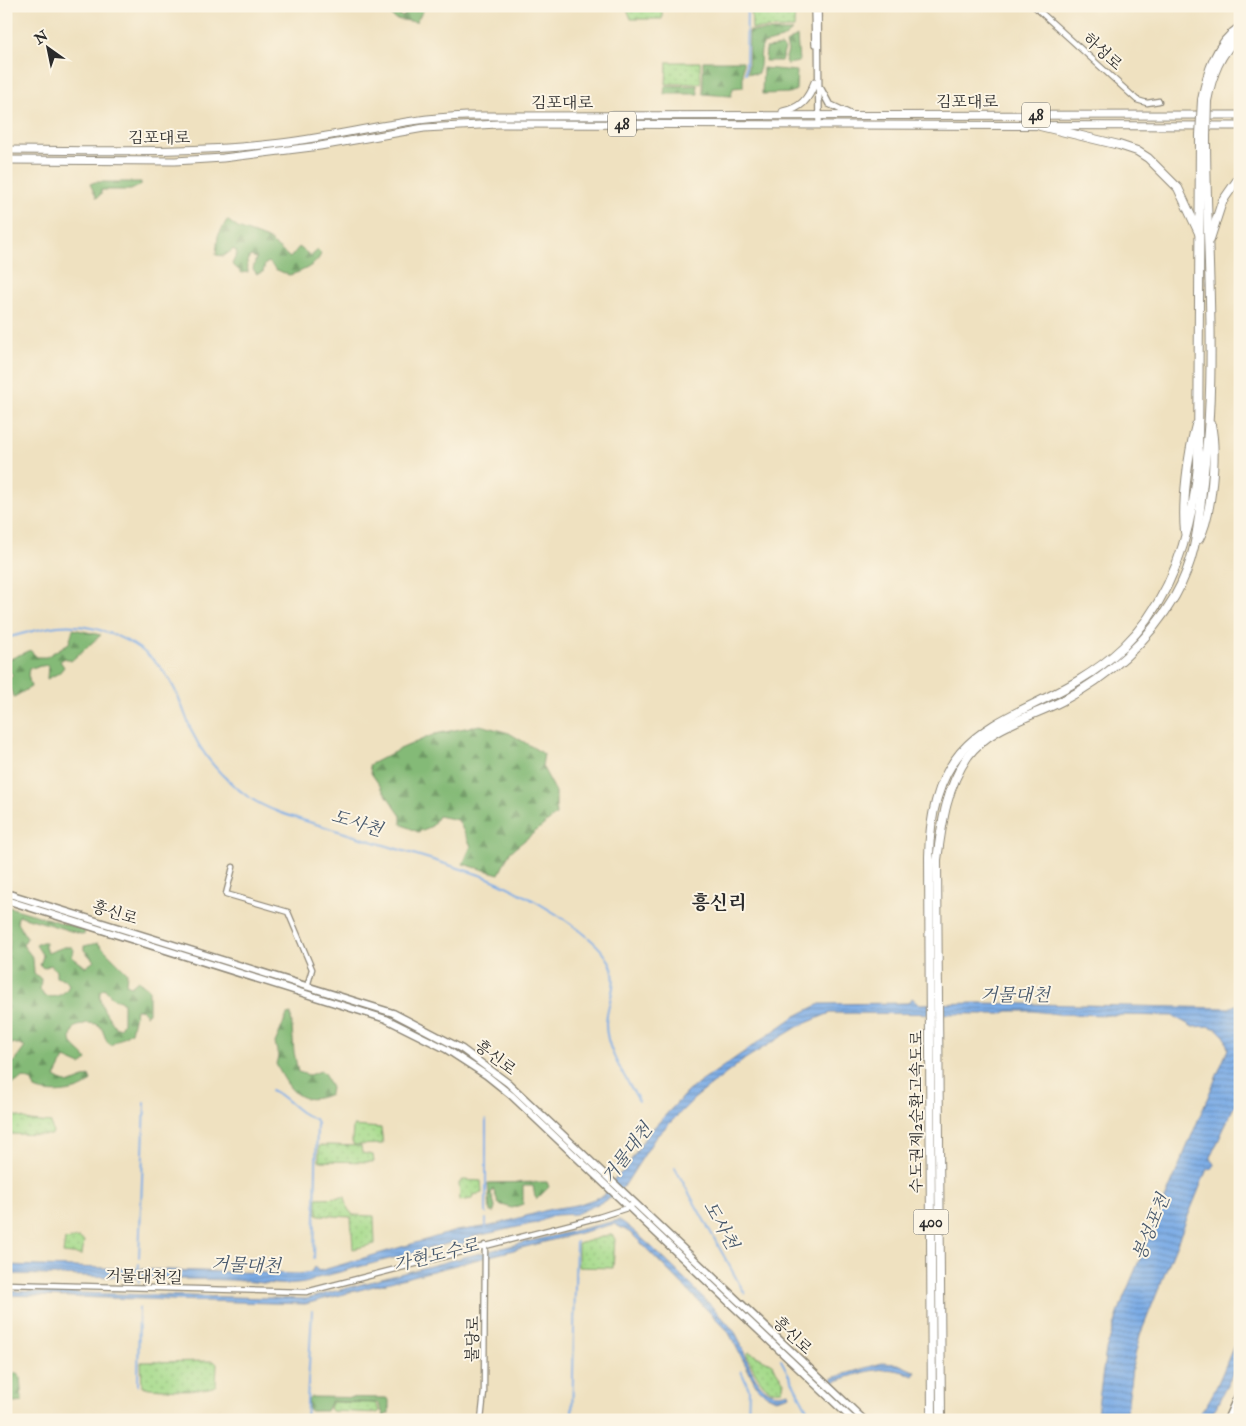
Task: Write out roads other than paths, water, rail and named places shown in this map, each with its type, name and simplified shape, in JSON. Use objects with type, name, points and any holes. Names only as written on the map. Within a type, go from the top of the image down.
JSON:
[{"type":"highway","points":[[1203,136],[1206,80],[1217,53],[1227,39],[1240,27]]},
{"type":"highway","points":[[1204,100],[1218,63],[1240,34]]},
{"type":"highway","points":[[1040,126],[1138,151],[1148,158],[1178,188],[1201,237]]},
{"type":"highway","name":"수도권제2순환고속도로","points":[[932,1420],[929,836],[934,804],[953,762],[972,739],[1004,717],[1061,691],[1096,669],[1135,636],[1160,601],[1177,562],[1196,493],[1203,136]]},
{"type":"highway","name":"수도권제2순환고속도로","points":[[941,1420],[937,860],[948,793],[969,755],[982,741],[997,731],[1082,689],[1137,646],[1153,629],[1175,596],[1191,565],[1197,543],[1209,416],[1208,246],[1203,136]]},
{"type":"highway","points":[[1208,246],[1222,202],[1240,176]]},
{"type":"main road","points":[[770,115],[800,106],[817,83]]},
{"type":"main road","name":"김포대로","points":[[6,150],[209,150],[274,144],[436,117],[1240,115]]},
{"type":"main road","name":"김포대로","points":[[6,160],[168,161],[224,158],[288,151],[447,126],[649,124],[1240,126]]},
{"type":"main road","name":"흥신로","points":[[6,893],[393,1013],[462,1049],[508,1083],[606,1181]]},
{"type":"main road","name":"흥신로","points":[[6,900],[369,1013],[406,1027],[446,1049],[502,1087],[864,1420]]},
{"type":"main road","name":"흥신로","points":[[632,1205],[853,1420]]},
{"type":"main road","points":[[1227,1420],[1240,1391]]},
{"type":"main road","points":[[1236,1420],[1240,1412]]},
{"type":"street","points":[[814,6],[817,83],[828,104],[852,115]]},
{"type":"street","points":[[817,125],[818,6]]},
{"type":"street","name":"하성로","points":[[1034,6],[1137,100],[1146,103],[1159,101]]},
{"type":"street","points":[[233,867],[226,894],[288,912],[312,969],[307,987]]},
{"type":"street","points":[[485,1245],[599,1217],[632,1205]]},
{"type":"street","name":"불당로","points":[[481,1420],[484,1392],[485,1245]]},
{"type":"street","name":"거물대천길","points":[[6,1284],[306,1292],[485,1245]]},
{"type":"water","points":[[912,998],[919,1004],[981,1003],[1229,1008],[1240,1003],[1240,1093],[1210,1159],[1214,1164],[1213,1168],[1207,1169],[1140,1335],[1132,1368],[1126,1420],[1096,1420],[1106,1350],[1123,1299],[1228,1049],[1225,1037],[1217,1029],[1208,1026],[1193,1027],[1173,1016],[1058,1014],[1033,1011],[1008,1011],[1001,1014],[830,1013],[799,1026],[745,1059],[695,1098],[655,1138],[625,1185],[613,1197],[576,1214],[555,1215],[536,1223],[472,1237],[461,1245],[454,1242],[299,1284],[227,1280],[6,1274],[6,1265],[299,1274],[311,1272],[314,1267],[319,1271],[456,1231],[491,1226],[551,1209],[577,1205],[603,1196],[615,1178],[625,1170],[646,1136],[688,1091],[794,1017],[820,1004],[908,1003]]},
{"type":"water","points":[[619,1220],[659,1254],[729,1325],[736,1334],[759,1383],[773,1393],[789,1392],[790,1395],[776,1399],[765,1394],[756,1385],[728,1331],[631,1233],[614,1224],[305,1304],[6,1295],[6,1291],[306,1299],[464,1257]]},
{"type":"water","points":[[1240,1333],[1240,1358],[1216,1407],[1206,1420],[1192,1420],[1207,1404]]},
{"type":"water","points":[[882,1363],[898,1364],[916,1372],[913,1376],[893,1370],[873,1370],[833,1382],[832,1378]]},
{"type":"waterway","points":[[746,74],[747,6]]},
{"type":"waterway","name":"도사천","points":[[6,638],[51,627],[75,626],[92,628],[125,640],[154,660],[165,673],[177,694],[193,734],[203,752],[223,776],[247,796],[268,808],[290,816],[483,876],[535,901],[575,927],[605,955],[612,968],[614,982],[606,1024],[609,1044],[639,1101]]},
{"type":"waterway","points":[[271,1090],[302,1113],[315,1119],[317,1123],[314,1258]]},
{"type":"waterway","points":[[139,1257],[145,1103]]},
{"type":"waterway","points":[[486,1120],[486,1213]]},
{"type":"waterway","name":"도사천","points":[[675,1168],[745,1294]]},
{"type":"waterway","points":[[486,1219],[486,1229]]},
{"type":"waterway","points":[[572,1420],[576,1242]]},
{"type":"waterway","points":[[138,1271],[139,1264]]},
{"type":"waterway","points":[[138,1276],[139,1283]]},
{"type":"waterway","points":[[138,1386],[139,1308]]},
{"type":"waterway","points":[[306,1420],[312,1311]]},
{"type":"waterway","name":"도사천","points":[[781,1360],[809,1413]]},
{"type":"waterway","points":[[741,1371],[749,1389],[748,1420]]},
{"type":"district","name":"흥신리","points":[[719,902]]},
{"type":"water label","name":"거물대천","points":[[1015,995]]},
{"type":"water label","name":"거물대천","points":[[627,1153]]},
{"type":"water label","name":"봉성포천","points":[[1151,1227]]},
{"type":"water label","name":"가현도수로","points":[[436,1255]]},
{"type":"water label","name":"거물대천","points":[[246,1265]]}]
